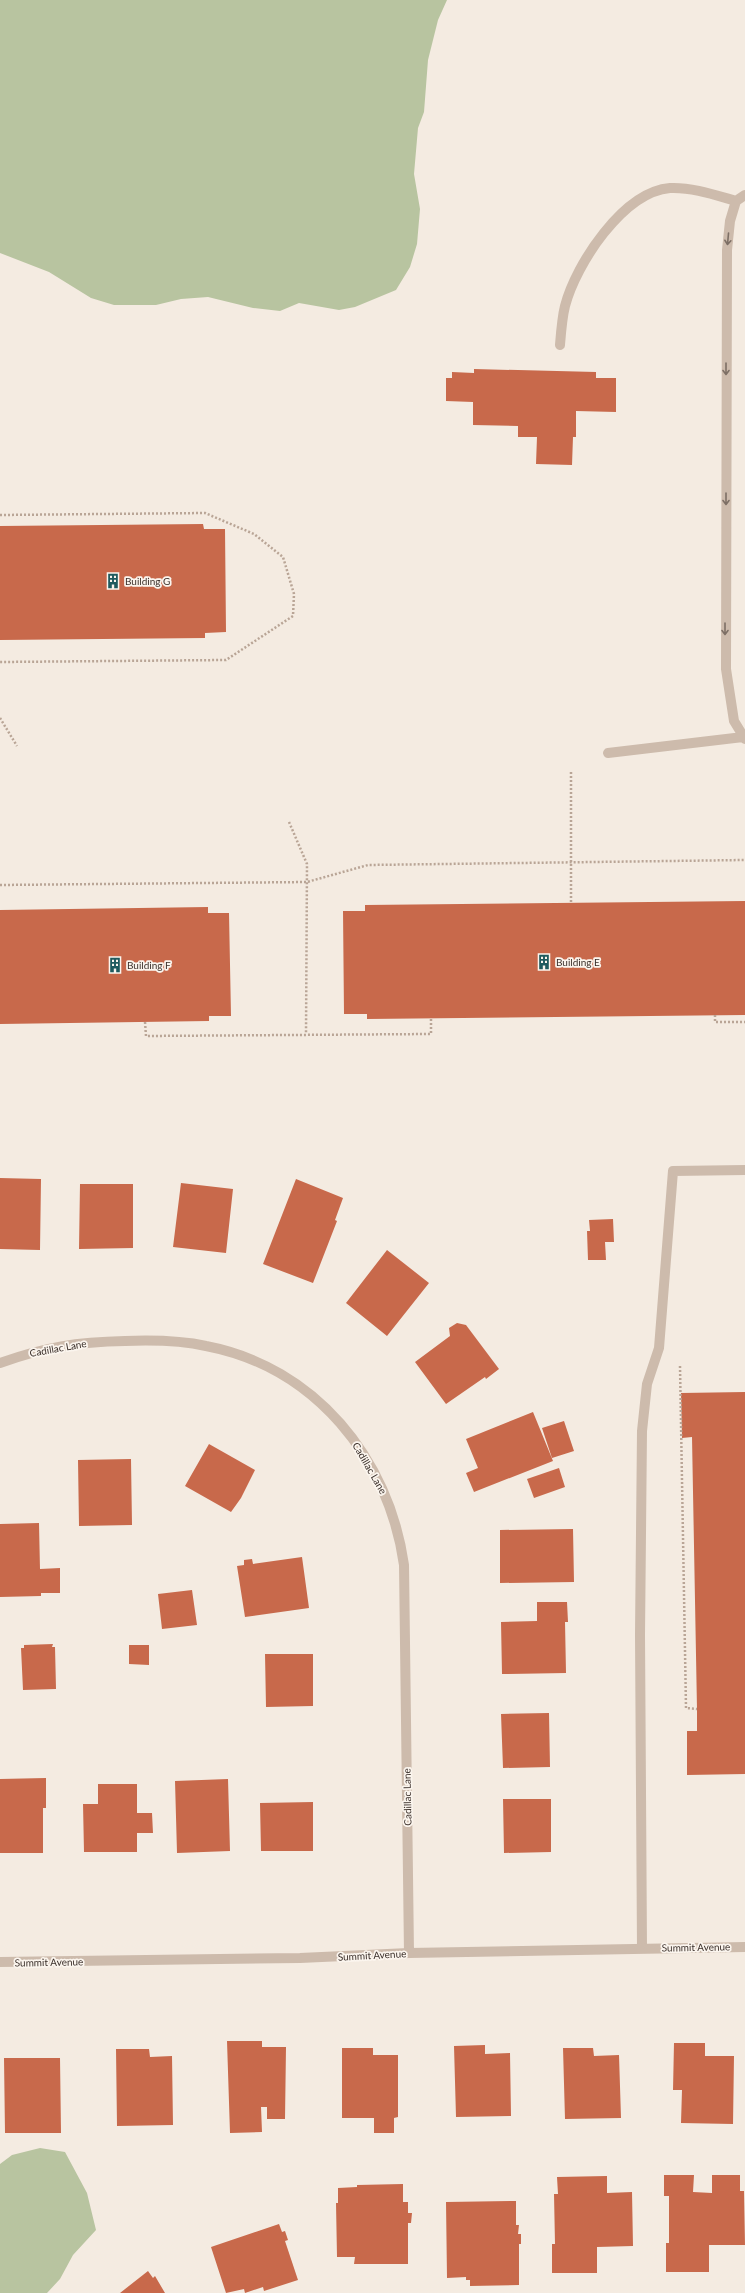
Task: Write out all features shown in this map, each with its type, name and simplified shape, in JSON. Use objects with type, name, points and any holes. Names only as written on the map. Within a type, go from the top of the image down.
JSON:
[{"type":"street","points":[[560,345],[565,306],[574,282],[602,236],[633,203],[650,193],[670,188],[691,189],[736,201]]},
{"type":"street","points":[[608,753],[744,738],[734,721],[726,669],[727,250],[730,221],[736,201],[745,195]]},
{"type":"street","points":[[642,1948],[640,1534],[642,1431],[647,1384],[659,1348],[673,1171],[745,1170]]},
{"type":"street","name":"Cadillac Lane","points":[[0,1363],[30,1353],[78,1342],[180,1341],[207,1346],[252,1361],[296,1385],[327,1409],[346,1429],[364,1454],[381,1483],[393,1512],[400,1539],[404,1565],[409,1953]]},
{"type":"street","name":"Summit Avenue","points":[[0,1962],[300,1958],[409,1953],[745,1947]]},
{"type":"path","points":[[0,515],[205,513],[254,534],[283,557],[294,594],[293,616],[226,660],[0,662]]},
{"type":"path","points":[[0,718],[16,746]]},
{"type":"path","points":[[571,772],[571,903]]},
{"type":"path","points":[[289,822],[307,864],[306,1034]]},
{"type":"path","points":[[0,885],[307,882],[368,865],[745,860]]},
{"type":"path","points":[[715,1015],[715,1022],[745,1022]]},
{"type":"path","points":[[146,1022],[146,1036],[431,1034],[431,1018]]},
{"type":"path","points":[[680,1364],[686,1708],[697,1709]]},
{"type":"green space","points":[[0,0],[447,0],[438,20],[428,60],[424,112],[418,128],[414,174],[420,209],[417,244],[410,267],[396,290],[355,307],[339,310],[299,303],[280,311],[253,308],[208,297],[181,299],[156,305],[114,305],[91,298],[49,272],[0,253]]},
{"type":"green space","points":[[40,2148],[65,2152],[87,2193],[96,2230],[73,2255],[60,2279],[47,2293],[0,2293],[0,2164],[12,2155]]},
{"type":"building","points":[[474,369],[596,372],[596,378],[616,378],[616,412],[576,411],[576,437],[573,437],[572,465],[536,464],[537,437],[518,437],[518,426],[473,425],[473,402],[446,401],[446,378],[452,378],[452,372],[474,373]]},
{"type":"building","name":"Building G","points":[[203,524],[204,529],[225,529],[226,632],[205,633],[205,638],[0,640],[0,526]]},
{"type":"building","name":"Building E","points":[[745,901],[745,1015],[367,1019],[367,1014],[344,1014],[343,911],[365,911],[365,905]]},
{"type":"building","name":"Building F","points":[[208,907],[208,913],[229,913],[231,1016],[209,1016],[209,1021],[0,1024],[0,910]]},
{"type":"building","points":[[0,1178],[41,1179],[40,1250],[0,1249]]},
{"type":"building","points":[[296,1179],[343,1198],[335,1220],[337,1221],[313,1283],[263,1264]]},
{"type":"building","points":[[181,1183],[233,1189],[226,1253],[173,1247]]},
{"type":"building","points":[[80,1184],[133,1184],[133,1248],[79,1249]]},
{"type":"building","points":[[613,1219],[614,1242],[605,1242],[606,1260],[588,1260],[587,1231],[590,1231],[589,1220]]},
{"type":"building","points":[[387,1250],[429,1283],[387,1336],[346,1303]]},
{"type":"building","points":[[457,1323],[466,1325],[499,1369],[446,1404],[415,1362],[450,1336],[449,1328]]},
{"type":"building","points":[[745,1392],[745,1774],[687,1775],[687,1731],[697,1731],[697,1709],[692,1437],[682,1438],[681,1393]]},
{"type":"building","points":[[533,1412],[553,1461],[474,1492],[466,1473],[478,1468],[466,1439]]},
{"type":"building","points":[[564,1421],[574,1451],[552,1458],[542,1428]]},
{"type":"building","points":[[209,1444],[255,1470],[241,1498],[231,1512],[185,1486]]},
{"type":"building","points":[[131,1459],[132,1525],[79,1526],[78,1460]]},
{"type":"building","points":[[559,1468],[565,1487],[534,1498],[527,1479]]},
{"type":"building","points":[[39,1523],[40,1569],[60,1568],[60,1593],[41,1593],[41,1596],[0,1597],[0,1524]]},
{"type":"building","points":[[573,1529],[574,1582],[500,1583],[500,1530]]},
{"type":"building","points":[[302,1557],[309,1608],[245,1617],[237,1566],[244,1565],[244,1560],[252,1559],[253,1564]]},
{"type":"building","points":[[192,1590],[197,1625],[162,1629],[158,1594]]},
{"type":"building","points":[[537,1602],[567,1602],[568,1622],[565,1622],[566,1673],[502,1674],[501,1622],[537,1621]]},
{"type":"building","points":[[53,1644],[52,1647],[55,1647],[56,1689],[23,1690],[21,1648],[24,1648],[24,1645]]},
{"type":"building","points":[[129,1645],[149,1645],[149,1665],[129,1664]]},
{"type":"building","points":[[265,1654],[313,1654],[313,1706],[266,1707]]},
{"type":"building","points":[[549,1713],[550,1767],[503,1768],[501,1714]]},
{"type":"building","points":[[46,1778],[46,1808],[43,1808],[43,1853],[0,1853],[0,1779]]},
{"type":"building","points":[[228,1779],[230,1851],[177,1853],[175,1781]]},
{"type":"building","points":[[98,1784],[137,1784],[137,1813],[152,1813],[153,1833],[137,1833],[137,1852],[84,1852],[83,1804],[98,1804]]},
{"type":"building","points":[[503,1799],[551,1799],[551,1852],[504,1853]]},
{"type":"building","points":[[313,1802],[313,1851],[261,1851],[260,1803]]},
{"type":"building","points":[[227,2041],[262,2041],[262,2047],[286,2047],[285,2119],[267,2119],[267,2107],[261,2107],[262,2132],[230,2133]]},
{"type":"building","points":[[674,2043],[705,2043],[705,2056],[734,2056],[733,2124],[681,2123],[682,2090],[673,2090]]},
{"type":"building","points":[[485,2045],[485,2054],[510,2053],[511,2116],[456,2117],[454,2046]]},
{"type":"building","points":[[342,2048],[373,2048],[373,2055],[398,2055],[398,2117],[394,2118],[394,2133],[374,2133],[374,2118],[342,2118]]},
{"type":"building","points":[[563,2048],[593,2048],[594,2056],[619,2055],[621,2118],[565,2119]]},
{"type":"building","points":[[116,2049],[149,2049],[150,2057],[172,2056],[173,2125],[117,2126]]},
{"type":"building","points":[[4,2058],[60,2058],[61,2133],[5,2133]]},
{"type":"building","points":[[664,2175],[694,2175],[693,2192],[712,2193],[712,2175],[740,2175],[740,2191],[744,2191],[745,2245],[709,2245],[709,2272],[666,2272],[666,2243],[669,2243],[669,2196],[664,2196]]},
{"type":"building","points":[[607,2176],[607,2193],[632,2192],[633,2246],[597,2247],[597,2273],[552,2273],[552,2244],[555,2244],[554,2194],[558,2194],[557,2177]]},
{"type":"building","points":[[403,2184],[403,2202],[408,2202],[408,2213],[412,2213],[411,2223],[408,2223],[408,2264],[354,2264],[355,2257],[337,2257],[336,2203],[338,2203],[338,2188],[357,2187],[357,2185]]},
{"type":"building","points":[[516,2201],[516,2225],[519,2225],[518,2234],[521,2234],[521,2244],[519,2244],[519,2285],[470,2286],[470,2280],[466,2280],[466,2277],[447,2278],[446,2202]]},
{"type":"building","points":[[279,2224],[282,2232],[285,2231],[288,2240],[285,2241],[298,2280],[264,2291],[263,2287],[245,2293],[244,2289],[226,2293],[211,2247]]},
{"type":"building","points":[[148,2271],[153,2278],[155,2276],[165,2293],[120,2293]]},
{"type":"place","name":"Building G","points":[[113,581]]},
{"type":"place","name":"Building E","points":[[544,962]]},
{"type":"place","name":"Building F","points":[[115,965]]}]
